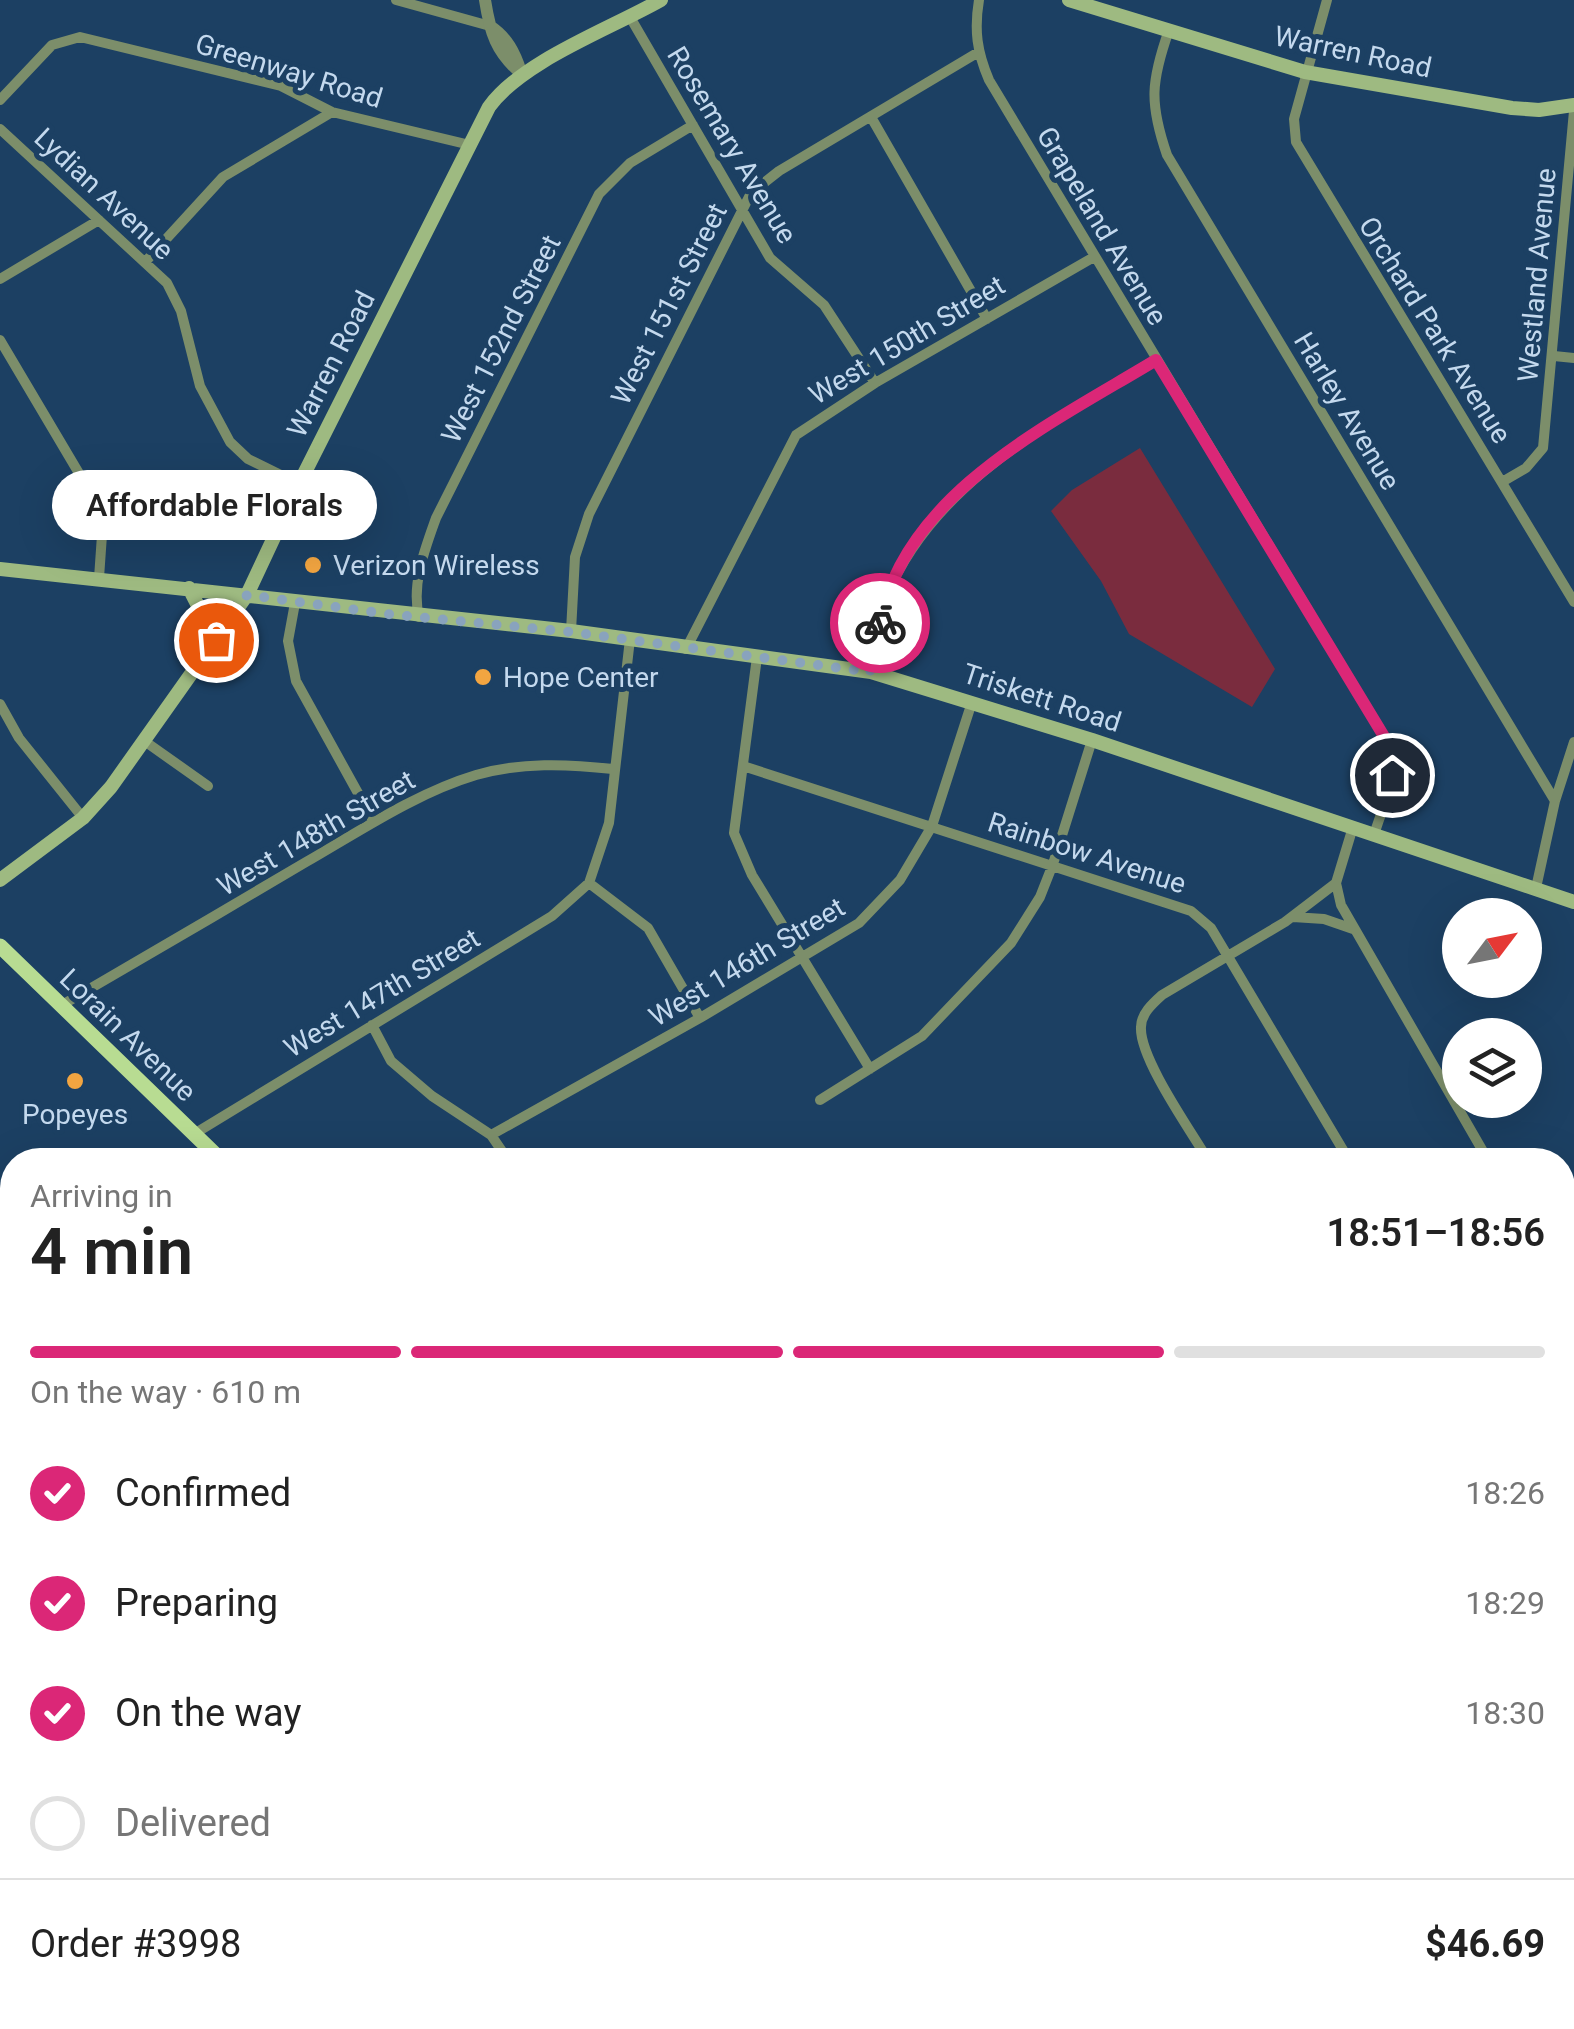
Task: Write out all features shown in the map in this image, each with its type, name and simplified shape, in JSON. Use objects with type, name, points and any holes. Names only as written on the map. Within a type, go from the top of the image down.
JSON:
[{"type":"main road","name":"Warren Road","points":[[0,880],[83,818],[111,787],[247,595],[299,484],[500,91],[522,74],[661,0]]},
{"type":"main road","name":"Warren Road","points":[[1069,0],[1305,72],[1512,108],[1574,108]]},
{"type":"main road","name":"Triskett Road","points":[[0,568],[630,639],[870,672],[1092,740],[1574,902]]},
{"type":"main road","points":[[189,588],[216,640]]},
{"type":"main road","name":"Lorain Avenue","points":[[0,946],[209,1148]]},
{"type":"street","points":[[396,0],[490,26]]},
{"type":"street","points":[[485,0],[491,39],[506,62],[522,74]]},
{"type":"street","name":"Grapeland Avenue","points":[[979,0],[978,53],[989,80],[1388,743],[1393,757],[1392,775],[1374,835]]},
{"type":"street","name":"Orchard Park Avenue","points":[[1327,0],[1294,120],[1296,142],[1574,602]]},
{"type":"street","name":"Rosemary Avenue","points":[[630,17],[770,258],[824,305],[875,383]]},
{"type":"street","name":"Harley Avenue","points":[[1169,30],[1156,67],[1154,95],[1154,119],[1167,155],[1555,801]]},
{"type":"street","name":"Greenway Road","points":[[0,100],[52,45],[80,37],[281,86],[332,112],[470,145]]},
{"type":"street","name":"West 151st Street","points":[[571,632],[576,557],[590,514],[751,193],[779,170],[978,53]]},
{"type":"street","name":"Westland Avenue","points":[[1502,482],[1526,468],[1543,448],[1574,108]]},
{"type":"street","points":[[146,260],[222,177],[332,112]]},
{"type":"street","points":[[871,116],[987,319]]},
{"type":"street","name":"West 152nd Street","points":[[419,617],[416,604],[422,561],[436,518],[599,194],[630,162],[693,126]]},
{"type":"street","name":"Lydian Avenue","points":[[0,129],[167,282],[181,310],[200,386],[230,442],[248,460],[299,484]]},
{"type":"street","points":[[0,279],[99,220]]},
{"type":"street","name":"West 150th Street","points":[[686,649],[796,435],[875,383],[1094,257]]},
{"type":"street","points":[[0,340],[96,502],[102,535],[100,578]]},
{"type":"street","points":[[1554,356],[1574,358]]},
{"type":"street","points":[[870,672],[884,600],[910,549],[956,493],[1003,454],[1156,360]]},
{"type":"street","points":[[295,603],[288,641],[296,680],[374,822]]},
{"type":"street","points":[[630,639],[609,822],[589,883],[648,928],[700,1018]]},
{"type":"street","points":[[757,658],[734,833],[752,876],[870,1068]]},
{"type":"street","name":"West 146th Street","points":[[492,1135],[802,958],[859,923],[879,905],[913,860],[932,826],[972,702]]},
{"type":"street","points":[[0,704],[19,738],[83,818]]},
{"type":"street","points":[[143,740],[208,786]]},
{"type":"street","points":[[820,1100],[922,1036],[1010,943],[1040,896],[1053,864],[1092,740]]},
{"type":"street","points":[[1536,888],[1555,801],[1574,742]]},
{"type":"street","name":"West 148th Street","points":[[62,1006],[374,822],[441,788],[478,774],[566,764],[613,769]]},
{"type":"street","name":"Rainbow Avenue","points":[[743,766],[1191,911],[1210,928],[1228,956],[1342,1148]]},
{"type":"street","points":[[1352,826],[1336,883],[1341,906],[1481,1148]]},
{"type":"street","name":"West 147th Street","points":[[194,1134],[552,916],[589,883]]},
{"type":"street","points":[[1201,1148],[1143,1049],[1140,1024],[1148,1008],[1293,916],[1336,883]]},
{"type":"street","points":[[1293,916],[1324,919],[1353,929]]},
{"type":"street","points":[[372,1025],[391,1061],[432,1096],[492,1135],[500,1148]]},
{"type":"shaded area","points":[[1140,448],[1275,669],[1252,707],[1129,634],[1101,581],[1051,511],[1072,490]]},
{"type":"way so far","points":[[216,640],[247,595],[630,639],[870,672],[880,623]]},
{"type":"place","name":"Verizon Wireless","points":[[313,565]]},
{"type":"place","name":"Affordable Florals","points":[[216,640]]},
{"type":"place","name":"Hope Center","points":[[483,677]]},
{"type":"place","name":"Popeyes","points":[[75,1081]]},
{"type":"route","points":[[880,623],[884,600],[910,549],[956,493],[1003,454],[1156,360],[1388,743],[1393,757],[1392,775]]}]
